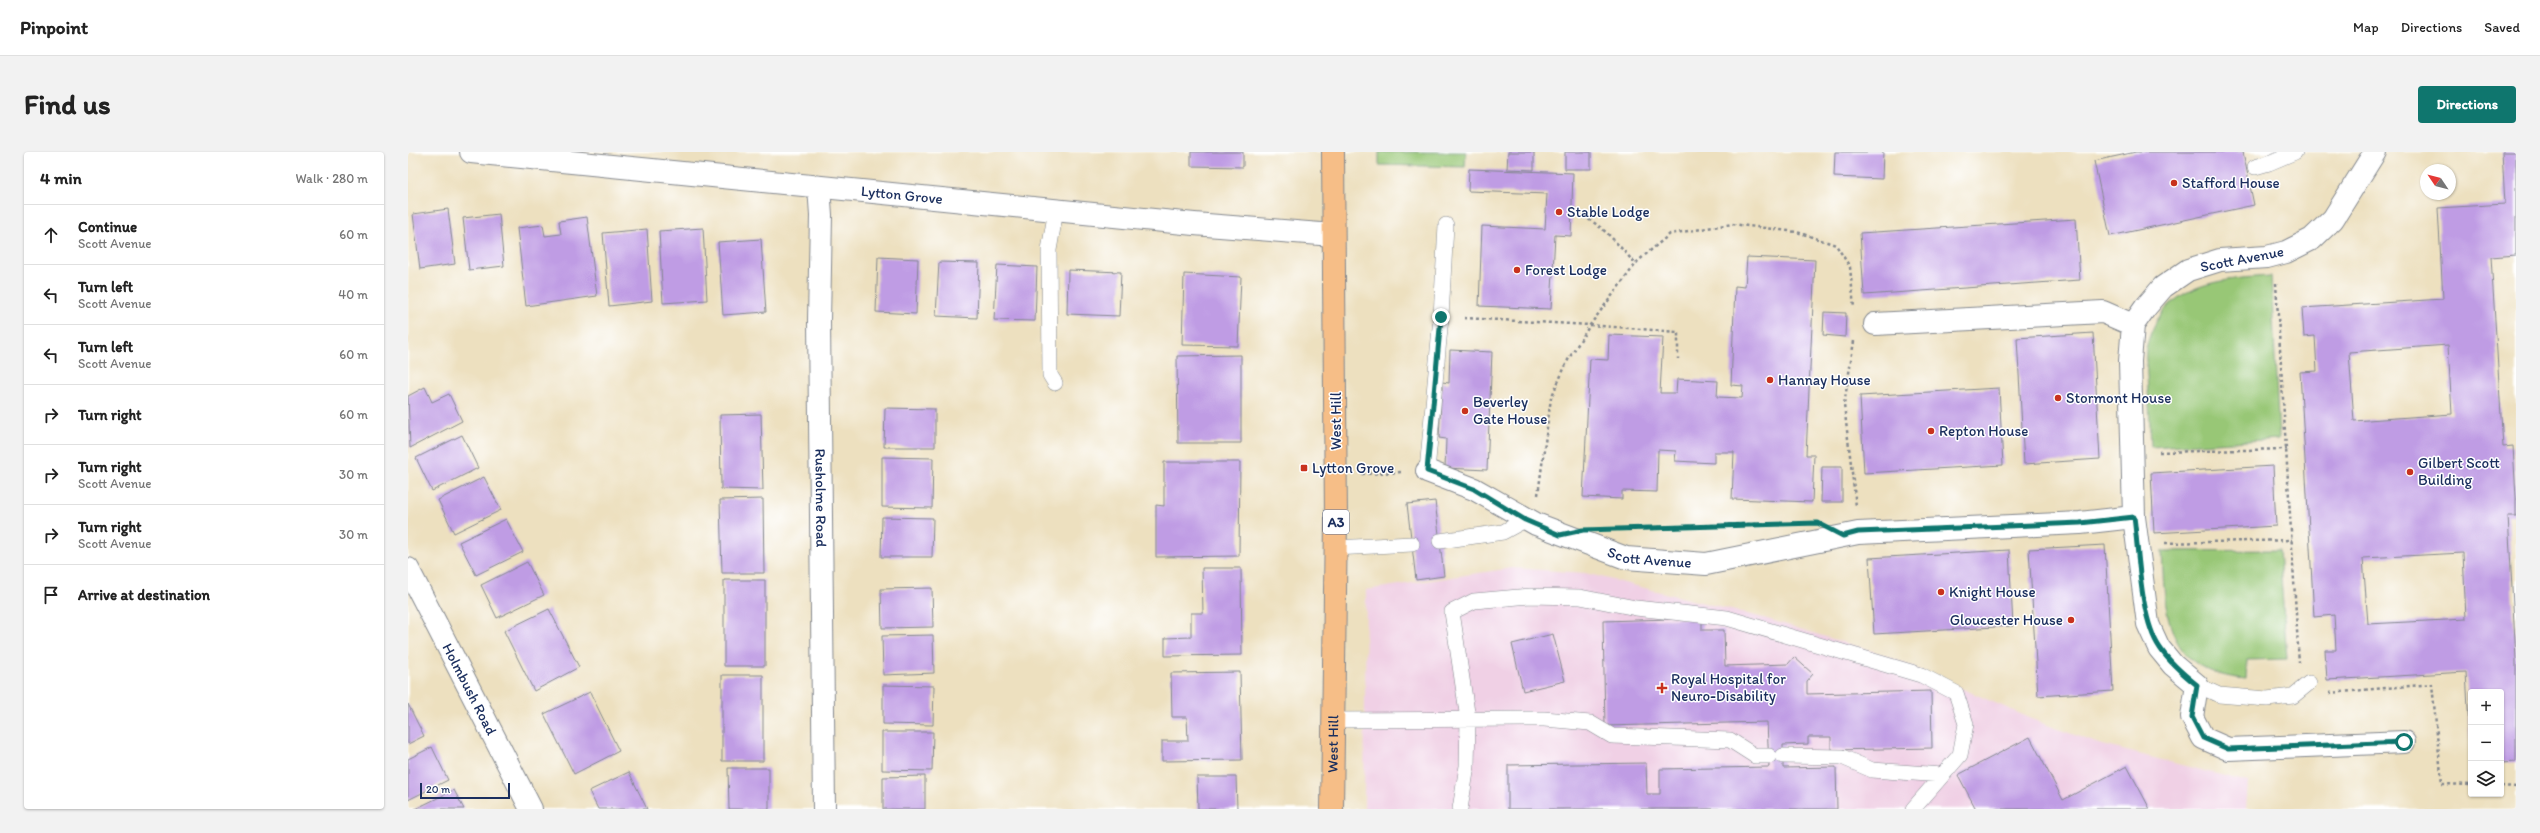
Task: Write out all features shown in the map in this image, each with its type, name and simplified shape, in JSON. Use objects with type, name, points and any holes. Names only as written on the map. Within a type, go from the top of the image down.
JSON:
[{"type":"highway","name":"West Hill","points":[[1332,809],[1336,357],[1333,236],[1333,152]]},
{"type":"street","name":"Lytton Grove","points":[[471,152],[1333,236]]},
{"type":"street","name":"Scott Avenue","points":[[2197,685],[2168,659],[2159,648],[2148,624],[2134,517],[2130,361],[2133,325],[2144,308],[2163,287],[2188,270],[2220,260],[2273,256],[2286,252],[2312,239],[2333,219],[2375,152]]},
{"type":"street","name":"Rusholme Road","points":[[819,187],[821,215],[819,321],[824,809]]},
{"type":"street","points":[[1875,324],[2103,312],[2133,325]]},
{"type":"street","name":"Scott Avenue","points":[[1427,471],[1474,489],[1530,522],[1626,558],[1706,564],[1858,532],[2080,523],[2134,517]]},
{"type":"street","name":"Holmbush Road","points":[[408,569],[531,809]]},
{"type":"street","points":[[2197,685],[2192,717],[2203,738],[2228,749],[2404,742]]},
{"type":"lane","points":[[2255,167],[2295,152]]},
{"type":"lane","points":[[1055,383],[1050,375],[1049,250],[1056,210]]},
{"type":"lane","points":[[1427,471],[1441,317],[1446,225]]},
{"type":"lane","points":[[1440,541],[1503,532],[1530,522]]},
{"type":"lane","points":[[1335,548],[1412,544]]},
{"type":"lane","points":[[1460,809],[1467,766],[1468,719],[1452,612],[1474,601],[1530,596],[1580,597],[1636,608],[1727,618],[1921,675],[1956,693],[1966,724],[1960,755],[1912,809]]},
{"type":"lane","points":[[2197,685],[2219,695],[2267,699],[2302,689]]},
{"type":"lane","points":[[1332,720],[1544,719],[1590,723],[1612,736],[1730,740],[1755,756],[1842,757],[1872,770],[1942,775]]},
{"type":"path","points":[[1583,217],[1591,220],[1607,234],[1636,264]]},
{"type":"path","points":[[1530,522],[1551,398],[1568,360],[1590,324],[1636,264],[1670,234],[1732,224],[1797,232],[1836,245],[1850,267],[1855,312]]},
{"type":"path","points":[[2273,256],[2287,449],[2299,663],[2302,689],[2432,684],[2442,784],[2468,785]]},
{"type":"path","points":[[1441,317],[1590,324],[1678,332],[1678,359]]},
{"type":"path","points":[[1855,334],[1844,405],[1858,532]]},
{"type":"path","points":[[2132,453],[2287,449]]},
{"type":"path","points":[[1357,474],[1427,471]]},
{"type":"path","points":[[1621,529],[1762,524]]},
{"type":"path","points":[[2138,544],[2292,540]]},
{"type":"path","points":[[2504,786],[2516,787]]},
{"type":"shaded area","name":"Royal Hospital for Neuro-Disability","points":[[1512,568],[1585,573],[1767,619],[1882,654],[2039,722],[2099,744],[2248,782],[2246,809],[1364,809],[1366,590]]},
{"type":"green space","points":[[1379,152],[1466,152],[1465,167],[1379,165]]},
{"type":"green space","points":[[2271,276],[2279,439],[2151,447],[2146,349],[2153,327],[2164,311],[2178,298],[2194,289],[2211,283],[2250,277]]},
{"type":"green space","points":[[2279,550],[2287,659],[2247,660],[2246,679],[2219,674],[2199,665],[2185,653],[2175,637],[2169,618],[2165,597],[2162,551]]},
{"type":"building","points":[[1191,152],[1243,152],[1243,167],[1191,166]]},
{"type":"building","points":[[1508,152],[1534,152],[1534,170],[1507,169]]},
{"type":"building","points":[[1565,152],[1591,152],[1591,169],[1565,169]]},
{"type":"building","points":[[1835,152],[1883,152],[1882,179],[1834,177]]},
{"type":"building","name":"Stafford House","points":[[2136,152],[2243,152],[2254,205],[2110,236],[2094,161]]},
{"type":"building","name":"Gilbert Scott Building","points":[[2502,152],[2516,152],[2516,255],[2491,257],[2503,447],[2513,446],[2516,497],[2516,516],[2508,516],[2516,659],[2516,762],[2504,763],[2504,689],[2468,689],[2468,708],[2466,672],[2327,680],[2325,650],[2336,650],[2334,615],[2314,617],[2300,372],[2317,371],[2315,336],[2304,337],[2302,308],[2443,299],[2438,208],[2505,204]],"holes":[[[2448,345],[2452,414],[2354,421],[2349,352]],[[2463,553],[2466,619],[2368,624],[2363,558]]]},
{"type":"building","name":"Forest Lodge","points":[[1469,169],[1573,173],[1571,236],[1555,235],[1551,309],[1479,306],[1482,226],[1545,229],[1547,194],[1468,191]]},
{"type":"building","points":[[448,209],[455,264],[420,269],[413,214]]},
{"type":"building","points":[[499,214],[504,266],[469,270],[463,218]]},
{"type":"building","points":[[587,217],[597,296],[526,306],[517,228],[543,225],[545,236],[561,234],[559,221]]},
{"type":"building","points":[[2076,219],[2080,280],[1864,295],[1860,233]]},
{"type":"building","points":[[703,228],[707,300],[663,303],[659,231]]},
{"type":"building","points":[[647,229],[652,301],[609,306],[603,233]]},
{"type":"building","points":[[761,239],[766,312],[723,315],[718,242]]},
{"type":"building","points":[[878,257],[918,259],[916,314],[876,312]]},
{"type":"building","name":"Hannay House","points":[[1747,257],[1815,260],[1806,455],[1814,455],[1812,502],[1732,499],[1734,452],[1714,452],[1714,463],[1675,461],[1676,451],[1658,450],[1657,492],[1622,491],[1622,499],[1583,497],[1590,359],[1608,360],[1609,335],[1663,337],[1660,393],[1676,393],[1677,379],[1718,381],[1717,397],[1742,398],[1743,386],[1731,385],[1735,286],[1745,287]]},
{"type":"building","points":[[939,262],[979,263],[977,318],[936,316]]},
{"type":"building","points":[[997,265],[1037,267],[1035,321],[994,320]]},
{"type":"building","points":[[1068,270],[1121,272],[1119,316],[1067,314]]},
{"type":"building","points":[[1184,274],[1241,277],[1238,346],[1182,345]]},
{"type":"building","points":[[1824,312],[1846,313],[1845,337],[1823,335]]},
{"type":"building","name":"Stormont House","points":[[2093,333],[2100,459],[2024,464],[2017,338]]},
{"type":"building","name":"Beverley Gate House","points":[[1450,350],[1492,352],[1487,470],[1445,468],[1446,439],[1439,438],[1442,382],[1449,383]]},
{"type":"building","points":[[1241,355],[1241,443],[1178,443],[1177,356]]},
{"type":"building","points":[[425,387],[432,402],[449,394],[462,421],[410,448],[408,396]]},
{"type":"building","name":"Repton House","points":[[1999,388],[2003,465],[1864,473],[1860,396]]},
{"type":"building","points":[[885,408],[935,409],[935,447],[884,447]]},
{"type":"building","points":[[761,414],[763,490],[721,489],[720,415]]},
{"type":"building","points":[[462,435],[478,468],[432,491],[416,458]]},
{"type":"building","points":[[882,457],[933,458],[932,508],[882,507]]},
{"type":"building","points":[[1164,462],[1240,462],[1239,556],[1156,557],[1156,505],[1164,506]]},
{"type":"building","points":[[2273,466],[2276,526],[2154,533],[2151,473]]},
{"type":"building","points":[[1822,467],[1842,467],[1842,502],[1821,502]]},
{"type":"building","points":[[484,477],[501,510],[454,533],[438,500]]},
{"type":"building","points":[[763,499],[764,573],[722,573],[720,500]]},
{"type":"building","points":[[1435,501],[1444,576],[1416,580],[1407,504]]},
{"type":"building","points":[[882,517],[933,518],[932,557],[881,557]]},
{"type":"building","points":[[506,519],[523,552],[476,575],[459,542]]},
{"type":"building","name":"Gloucester House","points":[[2105,545],[2113,691],[2038,696],[2029,549]]},
{"type":"building","name":"Knight House","points":[[2009,550],[2013,626],[1874,634],[1869,558]]},
{"type":"building","points":[[527,562],[544,595],[497,618],[481,585]]},
{"type":"building","points":[[1202,568],[1241,568],[1242,655],[1165,656],[1165,638],[1191,637],[1191,613],[1203,613]]},
{"type":"building","points":[[724,580],[765,580],[765,666],[724,666]]},
{"type":"building","points":[[932,588],[933,627],[882,628],[881,589]]},
{"type":"building","points":[[549,609],[579,667],[534,691],[504,631]]},
{"type":"building","points":[[1702,618],[1702,630],[1724,630],[1725,666],[1788,664],[1794,657],[1813,674],[1807,681],[1807,694],[1931,691],[1932,748],[1831,750],[1831,737],[1808,737],[1808,744],[1783,745],[1783,768],[1836,767],[1837,809],[1508,809],[1508,765],[1646,763],[1647,794],[1660,794],[1660,769],[1769,767],[1767,722],[1605,726],[1603,621]]},
{"type":"building","points":[[1553,634],[1565,681],[1523,691],[1512,644]]},
{"type":"building","points":[[933,635],[934,673],[883,675],[882,636]]},
{"type":"building","points":[[1240,672],[1242,760],[1162,761],[1162,741],[1188,741],[1187,717],[1172,717],[1171,673]]},
{"type":"building","points":[[722,675],[763,675],[763,761],[722,761]]},
{"type":"building","points":[[883,685],[934,686],[933,725],[883,724]]},
{"type":"building","points":[[590,692],[619,751],[574,774],[544,714]]},
{"type":"building","points":[[408,704],[424,736],[408,744]]},
{"type":"building","points":[[882,732],[933,732],[932,771],[882,770]]},
{"type":"building","points":[[2030,737],[2063,800],[2127,766],[2150,809],[1976,809],[1958,775]]},
{"type":"building","points":[[432,747],[448,780],[408,800],[408,759]]},
{"type":"building","points":[[728,768],[769,768],[769,809],[729,809]]},
{"type":"building","points":[[629,772],[647,809],[598,809],[589,791]]},
{"type":"building","points":[[925,776],[925,809],[883,809],[883,777]]},
{"type":"building","points":[[1197,777],[1236,777],[1237,809],[1198,809]]},
{"type":"building","points":[[454,790],[464,809],[415,809]]},
{"type":"place","name":"Stafford House","points":[[2174,183]]},
{"type":"place","name":"Stable Lodge","points":[[1559,212]]},
{"type":"place","name":"Forest Lodge","points":[[1517,270]]},
{"type":"place","name":"Hannay House","points":[[1770,380]]},
{"type":"place","name":"Stormont House","points":[[2058,398]]},
{"type":"place","name":"Beverley Gate House","points":[[1465,411]]},
{"type":"place","name":"Repton House","points":[[1931,431]]},
{"type":"place","name":"Lytton Grove","points":[[1304,468]]},
{"type":"place","name":"Gilbert Scott Building","points":[[2410,472]]},
{"type":"place","name":"Knight House","points":[[1941,592]]},
{"type":"place","name":"Gloucester House","points":[[2071,620]]},
{"type":"place","name":"Royal Hospital for Neuro-Disability","points":[[1662,688]]},
{"type":"route","points":[[1441,317],[1427,471],[1474,489],[1525,520],[1560,535],[1583,530],[1706,525],[1818,523],[1843,536],[1858,532],[2080,523],[2134,517],[2148,624],[2159,648],[2173,665],[2197,685],[2192,717],[2203,738],[2228,749],[2404,742]]}]
